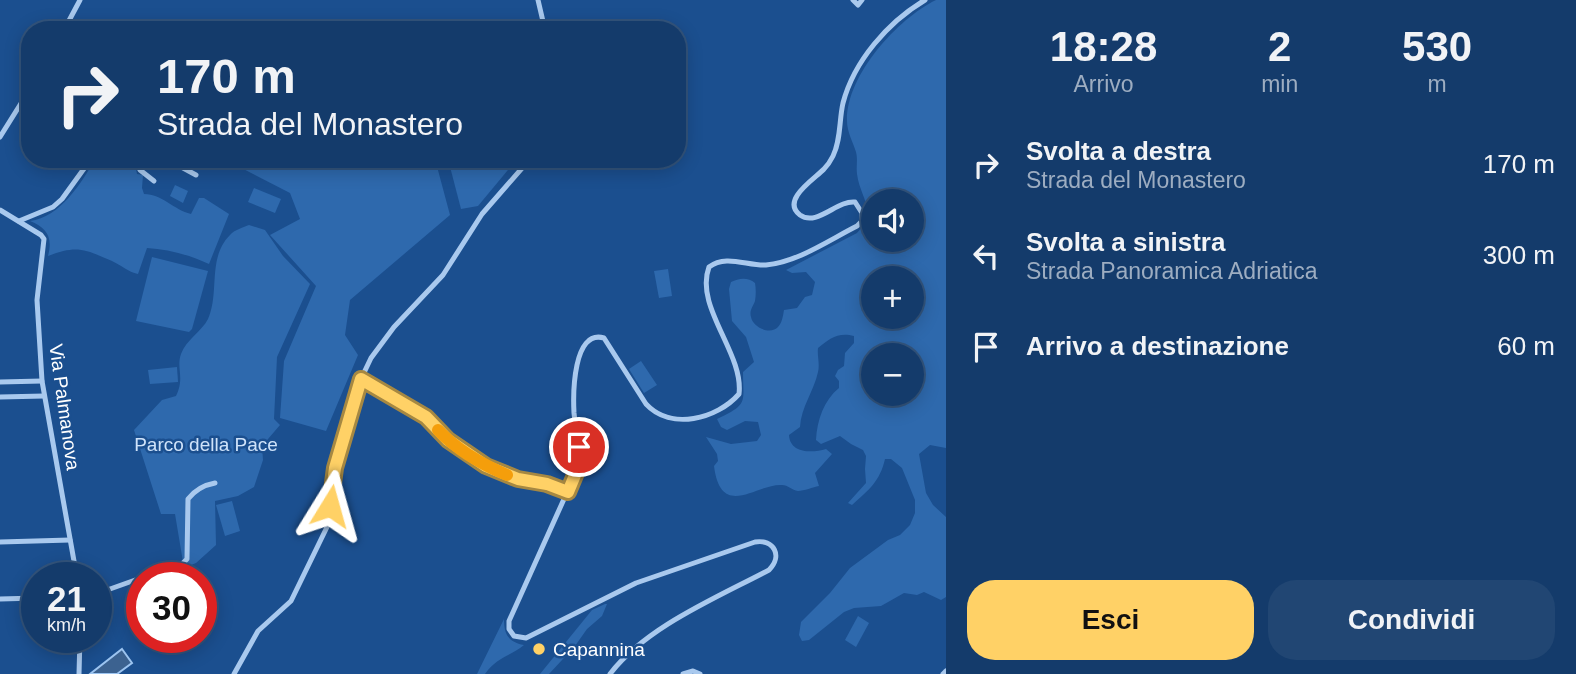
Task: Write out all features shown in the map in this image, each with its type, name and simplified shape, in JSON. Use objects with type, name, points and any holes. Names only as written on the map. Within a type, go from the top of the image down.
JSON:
[{"type":"street","points":[[69,21],[80,0]]},
{"type":"street","points":[[538,0],[543,21]]},
{"type":"street","points":[[610,674],[620,661],[647,637],[769,570],[777,557],[771,544],[754,542],[636,583],[526,638],[514,636],[509,629],[509,621],[578,468],[575,382],[582,345],[589,338],[604,338],[646,404],[653,412],[663,417],[692,419],[721,411],[739,394],[739,375],[710,304],[706,285],[709,267],[724,260],[765,265],[781,262],[857,226],[862,221],[862,213],[855,202],[839,204],[810,218],[800,215],[795,207],[796,198],[805,184],[824,169],[834,154],[843,103],[856,69],[885,32],[914,6],[925,0]]},
{"type":"street","points":[[0,136],[21,103]]},
{"type":"street","points":[[0,210],[19,221],[53,207],[62,199],[84,168]]},
{"type":"street","points":[[139,168],[154,181]]},
{"type":"street","points":[[183,168],[196,175]]},
{"type":"street","points":[[234,674],[258,631],[291,601],[328,524],[335,468],[361,379],[371,358],[394,327],[443,275],[482,214],[522,168]]},
{"type":"street","name":"Via Palmanova","points":[[19,221],[44,239],[37,300],[42,381],[74,562]]},
{"type":"street","points":[[361,379],[426,417],[448,440],[486,466],[518,479],[547,484],[568,492]]},
{"type":"street","points":[[0,382],[42,381]]},
{"type":"street","points":[[0,397],[44,396]]},
{"type":"street","points":[[112,588],[183,563],[187,559],[188,499],[194,492],[215,483]]},
{"type":"street","points":[[0,542],[70,540]]},
{"type":"street","points":[[0,599],[21,598]]},
{"type":"street","points":[[79,674],[80,653]]},
{"type":"street","points":[[683,674],[693,671],[700,674]]},
{"type":"green space","points":[[936,0],[946,0],[946,448],[930,445],[919,454],[926,493],[933,505],[946,517],[946,597],[941,600],[924,592],[917,595],[904,593],[881,606],[854,608],[844,612],[809,640],[802,641],[799,635],[801,622],[850,568],[888,540],[900,535],[910,525],[915,513],[915,500],[902,468],[891,459],[885,459],[873,485],[852,505],[848,503],[866,483],[866,456],[863,450],[840,436],[821,444],[816,440],[822,411],[839,388],[839,381],[835,376],[844,366],[845,353],[854,343],[854,336],[848,335],[834,337],[818,348],[819,369],[800,427],[789,435],[793,446],[798,449],[826,449],[832,454],[815,473],[819,486],[798,491],[784,485],[772,486],[732,496],[724,492],[718,483],[714,466],[718,461],[717,454],[706,437],[731,444],[757,441],[761,435],[758,422],[745,421],[727,430],[721,427],[717,419],[735,410],[742,402],[743,372],[754,362],[746,337],[732,321],[729,289],[731,282],[737,280],[746,279],[755,283],[755,301],[750,312],[752,321],[763,329],[771,330],[778,327],[784,310],[797,308],[805,297],[812,295],[815,282],[806,272],[792,273],[786,270],[857,233],[861,228],[861,252],[924,252],[924,189],[861,189],[856,152],[847,125],[849,104],[864,68],[890,35]]},
{"type":"green space","points":[[90,168],[136,168],[137,174],[143,175],[144,194],[157,197],[191,214],[199,198],[204,198],[229,214],[209,264],[178,253],[147,248],[138,274],[87,251],[66,250],[48,256],[50,243],[47,234],[30,221],[51,213],[60,206]]},
{"type":"green space","points":[[242,168],[437,168],[450,215],[350,300],[345,335],[358,355],[326,431],[280,418],[284,361],[316,286],[270,235],[300,219],[290,193]]},
{"type":"green space","points":[[450,168],[510,168],[478,206],[461,209]]},
{"type":"green space","points":[[175,185],[188,191],[183,203],[170,196]]},
{"type":"green space","points":[[254,188],[281,199],[275,213],[248,202]]},
{"type":"green space","name":"Parco della Pace","points":[[249,225],[265,230],[283,256],[310,284],[277,357],[274,419],[280,425],[262,446],[263,460],[254,487],[238,496],[215,501],[216,545],[197,562],[183,562],[175,514],[161,514],[134,430],[162,400],[176,396],[180,384],[181,354],[186,344],[208,319],[219,254],[223,244],[239,229]]},
{"type":"green space","points":[[152,257],[208,271],[189,332],[136,321]]},
{"type":"green space","points":[[668,269],[672,296],[659,298],[654,271]]},
{"type":"green space","points":[[641,361],[657,385],[644,393],[629,369]]},
{"type":"green space","points":[[177,367],[178,382],[150,384],[148,370]]},
{"type":"green space","points":[[232,501],[240,531],[225,536],[216,505]]},
{"type":"green space","points":[[605,604],[602,616],[587,629],[549,674],[540,674],[592,610]]},
{"type":"green space","points":[[858,616],[869,623],[856,647],[845,640]]},
{"type":"green space","points":[[504,619],[508,636],[514,642],[524,645],[485,674],[477,674]]},
{"type":"shaded area","points":[[122,649],[132,663],[117,674],[90,674]]},
{"type":"slow traffic","points":[[438,430],[456,447],[486,466],[507,475]]},
{"type":"place","name":"Capannina","points":[[539,649]]},
{"type":"route","points":[[330,506],[335,468],[361,379],[396,397],[426,417],[456,447],[476,460],[518,479],[547,484],[568,492],[578,468],[579,447]]}]
